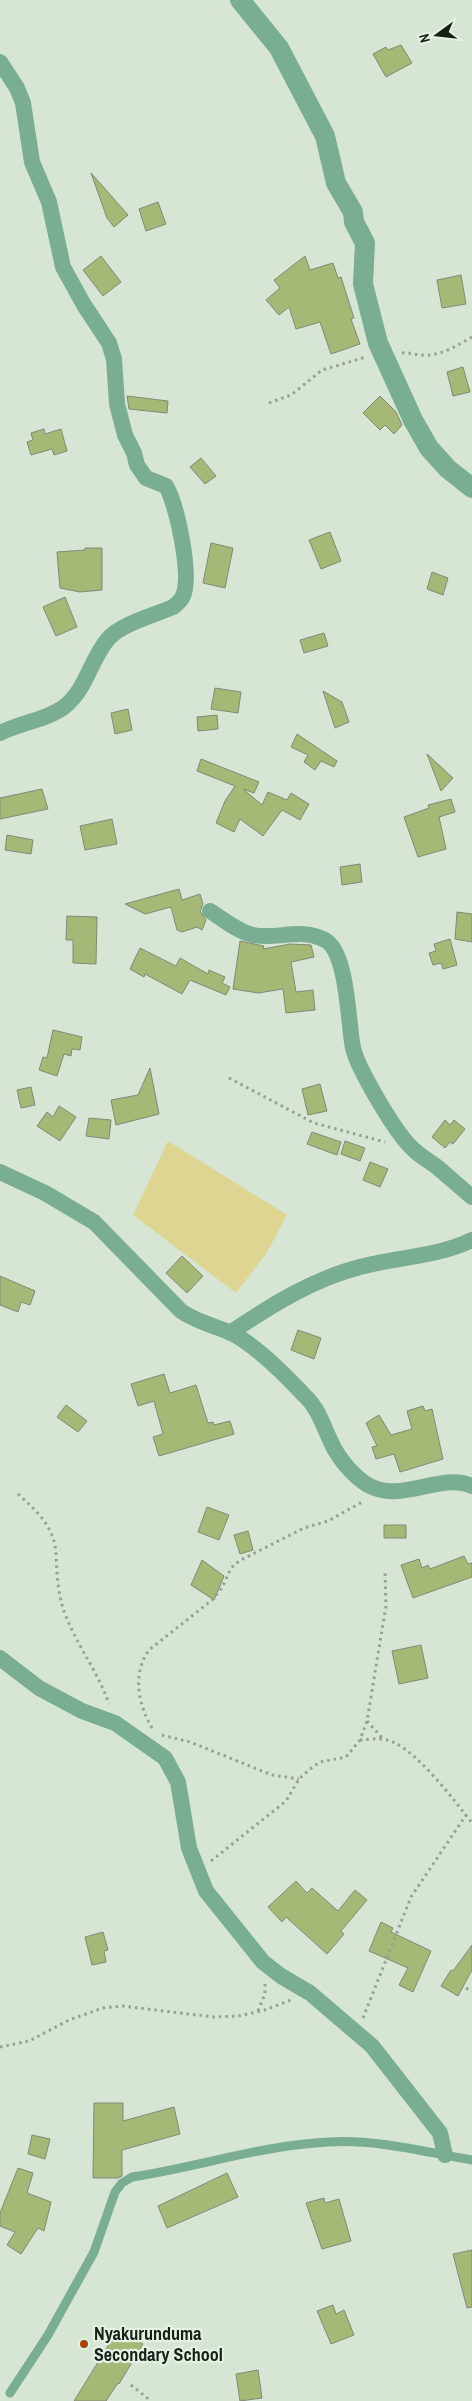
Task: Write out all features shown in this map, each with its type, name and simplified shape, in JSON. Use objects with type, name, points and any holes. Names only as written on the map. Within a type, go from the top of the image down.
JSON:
[{"type":"street","points":[[240,0],[279,48],[324,136],[336,184],[353,212],[354,222],[365,243],[363,284],[378,343],[413,420],[429,448],[448,469],[472,488]]},
{"type":"street","points":[[0,62],[17,88],[23,103],[32,162],[46,191],[63,267],[84,305],[109,343],[114,359],[117,404],[125,434],[134,453],[137,465],[146,478],[166,486],[171,496],[184,557],[185,587],[180,602],[173,607],[122,628],[107,639],[88,677],[65,706],[53,713],[0,733]]},
{"type":"street","points":[[210,911],[252,935],[266,936],[292,933],[325,940],[330,944],[334,950],[348,993],[353,1046],[358,1063],[393,1123],[412,1149],[472,1197]]},
{"type":"street","points":[[0,1172],[45,1193],[94,1222],[181,1311],[194,1320],[230,1332],[250,1346],[307,1397],[318,1412],[331,1444],[342,1460],[368,1485],[383,1491],[424,1488],[452,1481],[472,1486]]},
{"type":"street","points":[[230,1332],[293,1294],[339,1273],[361,1266],[446,1250],[472,1240]]},
{"type":"street","points":[[0,1658],[39,1688],[82,1711],[111,1722],[165,1758],[174,1772],[181,1797],[189,1848],[206,1891],[263,1962],[281,1976],[310,1993],[372,2046],[440,2133],[445,2156]]},
{"type":"lane","points":[[10,2393],[48,2336],[94,2252],[115,2192],[122,2183],[132,2177],[287,2145],[332,2141],[394,2146],[472,2160]]},
{"type":"path","points":[[229,1078],[314,1123],[412,1149]]},
{"type":"path","points":[[155,1733],[143,1708],[139,1691],[139,1669],[149,1650],[212,1600],[222,1588],[231,1568],[239,1561],[304,1528],[328,1521],[383,1491]]},
{"type":"path","points":[[18,1494],[40,1514],[51,1532],[56,1549],[59,1584],[67,1621],[104,1690],[111,1722]]},
{"type":"path","points":[[197,1872],[286,1801],[299,1779],[320,1762],[340,1760],[346,1757],[360,1740],[367,1721],[386,1606],[385,1571]]},
{"type":"path","points":[[367,1721],[384,1739]]},
{"type":"path","points":[[147,1731],[190,1742],[272,1775],[299,1779]]},
{"type":"path","points":[[360,1740],[384,1739],[395,1743],[440,1783],[472,1823]]},
{"type":"path","points":[[358,2033],[411,1897],[466,1815]]},
{"type":"path","points":[[258,2012],[265,1994],[263,1962]]},
{"type":"path","points":[[466,1988],[472,1991]]},
{"type":"path","points":[[0,2047],[29,2041],[68,2020],[103,2008],[122,2006],[214,2017],[238,2016],[258,2012],[310,1993]]},
{"type":"path","points":[[131,2384],[151,2401]]},
{"type":"shaded area","points":[[168,1141],[287,1215],[266,1254],[236,1293],[133,1215]]},
{"type":"building","points":[[401,45],[412,63],[386,77],[373,54],[386,47],[388,50]]},
{"type":"building","points":[[91,173],[128,215],[114,227],[107,218]]},
{"type":"building","points":[[158,202],[166,224],[146,231],[139,209]]},
{"type":"building","points":[[101,256],[121,282],[103,296],[83,270]]},
{"type":"building","points":[[305,256],[310,270],[333,263],[338,278],[341,277],[354,318],[351,319],[360,344],[331,354],[320,322],[296,329],[289,307],[279,315],[266,300],[280,288],[274,280]]},
{"type":"building","points":[[461,275],[466,304],[442,308],[437,280]]},
{"type":"building","points":[[463,367],[470,392],[453,396],[447,372]]},
{"type":"building","points":[[127,396],[168,401],[167,413],[129,409]]},
{"type":"building","points":[[380,396],[396,412],[402,425],[394,434],[385,425],[380,430],[363,413]]},
{"type":"building","points":[[44,429],[45,434],[61,429],[67,451],[54,455],[52,449],[31,455],[27,442],[33,440],[31,433]]},
{"type":"building","points":[[201,458],[216,476],[205,484],[190,467]]},
{"type":"building","points":[[330,532],[341,561],[321,569],[309,540]]},
{"type":"building","points":[[211,543],[233,548],[225,588],[203,583]]},
{"type":"building","points":[[85,548],[102,548],[102,590],[80,592],[60,588],[57,552],[85,550]]},
{"type":"building","points":[[432,572],[448,578],[443,595],[427,589]]},
{"type":"building","points":[[65,597],[77,627],[56,636],[43,607]]},
{"type":"building","points":[[324,633],[328,646],[304,653],[300,640]]},
{"type":"building","points":[[215,688],[241,692],[238,713],[211,709]]},
{"type":"building","points":[[323,691],[342,702],[349,722],[335,728]]},
{"type":"building","points":[[128,709],[132,730],[115,734],[111,713]]},
{"type":"building","points":[[217,715],[218,729],[198,731],[197,717]]},
{"type":"building","points":[[297,734],[337,761],[334,767],[321,761],[315,770],[304,762],[308,755],[291,747]]},
{"type":"building","points":[[427,754],[453,778],[441,791]]},
{"type":"building","points":[[201,759],[259,782],[254,793],[243,789],[262,805],[268,792],[287,800],[291,793],[309,804],[300,820],[282,810],[263,836],[240,819],[234,832],[216,823],[225,801],[235,786],[197,771]]},
{"type":"building","points":[[42,789],[48,809],[0,819],[0,798]]},
{"type":"building","points":[[451,799],[455,812],[439,817],[446,849],[418,857],[404,817],[429,808],[428,805]]},
{"type":"building","points":[[112,819],[117,844],[85,850],[80,826]]},
{"type":"building","points":[[7,835],[33,840],[31,854],[5,850]]},
{"type":"building","points":[[360,864],[362,882],[342,885],[340,867]]},
{"type":"building","points":[[179,889],[182,900],[200,894],[203,904],[200,911],[206,920],[202,930],[197,927],[182,932],[177,930],[171,907],[145,914],[125,904]]},
{"type":"building","points":[[457,912],[472,914],[472,942],[455,939]]},
{"type":"building","points":[[67,916],[97,917],[96,964],[73,963],[73,940],[66,940]]},
{"type":"building","points":[[450,939],[457,965],[443,969],[441,963],[433,965],[429,953],[436,951],[434,944]]},
{"type":"building","points":[[240,941],[264,946],[263,949],[290,944],[311,945],[314,957],[291,962],[296,992],[313,990],[315,1010],[286,1013],[283,989],[258,993],[233,989]]},
{"type":"building","points":[[140,948],[176,966],[180,958],[208,974],[209,970],[225,977],[222,983],[230,987],[226,995],[190,980],[182,994],[145,974],[144,977],[130,969]]},
{"type":"building","points":[[53,1030],[82,1037],[80,1050],[72,1049],[71,1056],[64,1054],[57,1076],[39,1070],[43,1057],[47,1058]]},
{"type":"building","points":[[150,1068],[159,1114],[116,1125],[111,1100],[138,1095]]},
{"type":"building","points":[[320,1084],[327,1111],[308,1115],[302,1089]]},
{"type":"building","points":[[31,1087],[35,1105],[21,1108],[17,1090]]},
{"type":"building","points":[[59,1106],[76,1117],[60,1141],[37,1126],[47,1112],[53,1117]]},
{"type":"building","points":[[89,1118],[111,1120],[109,1139],[86,1136]]},
{"type":"building","points":[[445,1120],[450,1125],[454,1120],[465,1129],[453,1144],[450,1142],[445,1148],[432,1137]]},
{"type":"building","points":[[312,1132],[341,1142],[337,1155],[307,1144]]},
{"type":"building","points":[[345,1141],[365,1148],[360,1161],[341,1154]]},
{"type":"building","points":[[370,1162],[388,1169],[380,1187],[363,1180]]},
{"type":"building","points":[[182,1256],[203,1276],[187,1293],[166,1273]]},
{"type":"building","points":[[0,1276],[35,1291],[30,1305],[21,1302],[18,1312],[0,1305]]},
{"type":"building","points":[[298,1330],[321,1338],[314,1359],[291,1350]]},
{"type":"building","points":[[164,1374],[170,1393],[196,1385],[208,1423],[213,1422],[214,1425],[230,1421],[234,1434],[159,1456],[153,1437],[163,1434],[154,1401],[138,1406],[131,1384]]},
{"type":"building","points":[[66,1405],[87,1421],[78,1432],[57,1417]]},
{"type":"building","points":[[423,1406],[425,1411],[432,1409],[443,1459],[400,1472],[394,1454],[376,1459],[372,1447],[377,1446],[366,1423],[379,1415],[391,1435],[412,1429],[407,1411]]},
{"type":"building","points":[[207,1507],[229,1515],[219,1540],[198,1532]]},
{"type":"building","points":[[384,1525],[406,1525],[406,1538],[384,1538]]},
{"type":"building","points":[[248,1531],[253,1550],[240,1554],[234,1535]]},
{"type":"building","points":[[464,1556],[468,1564],[472,1563],[472,1577],[413,1598],[401,1565],[419,1559],[422,1568],[428,1565],[430,1569]]},
{"type":"building","points":[[202,1560],[224,1576],[214,1600],[191,1585]]},
{"type":"building","points":[[421,1645],[428,1678],[399,1684],[392,1651]]},
{"type":"building","points":[[296,1881],[307,1893],[312,1888],[338,1911],[355,1890],[367,1900],[341,1931],[344,1934],[327,1954],[286,1917],[282,1922],[268,1907]]},
{"type":"building","points":[[381,1922],[393,1928],[391,1932],[431,1951],[413,1992],[399,1985],[408,1968],[369,1951]]},
{"type":"building","points":[[103,1932],[108,1950],[104,1951],[106,1962],[92,1965],[85,1937]]},
{"type":"building","points":[[472,1945],[472,1970],[458,1996],[441,1986],[451,1970],[453,1971]]},
{"type":"building","points":[[94,2103],[123,2103],[123,2121],[174,2107],[180,2134],[122,2150],[122,2176],[118,2178],[93,2178]]},
{"type":"building","points":[[32,2135],[50,2139],[45,2159],[28,2154]]},
{"type":"building","points":[[18,2168],[33,2173],[27,2193],[51,2202],[44,2231],[38,2228],[21,2254],[7,2245],[15,2232],[0,2226],[0,2213]]},
{"type":"building","points":[[227,2173],[238,2197],[167,2228],[158,2206]]},
{"type":"building","points":[[324,2198],[325,2203],[339,2199],[351,2241],[322,2249],[306,2203]]},
{"type":"building","points":[[472,2250],[472,2307],[467,2308],[453,2254]]},
{"type":"building","points":[[333,2305],[336,2314],[344,2310],[354,2335],[331,2344],[317,2311]]},
{"type":"building","points":[[119,2328],[143,2344],[119,2384],[106,2401],[74,2401]]},
{"type":"building","points":[[258,2370],[262,2398],[240,2401],[236,2374]]},
{"type":"place","name":"Nyakurunduma Secondary School","points":[[84,2344]]}]
